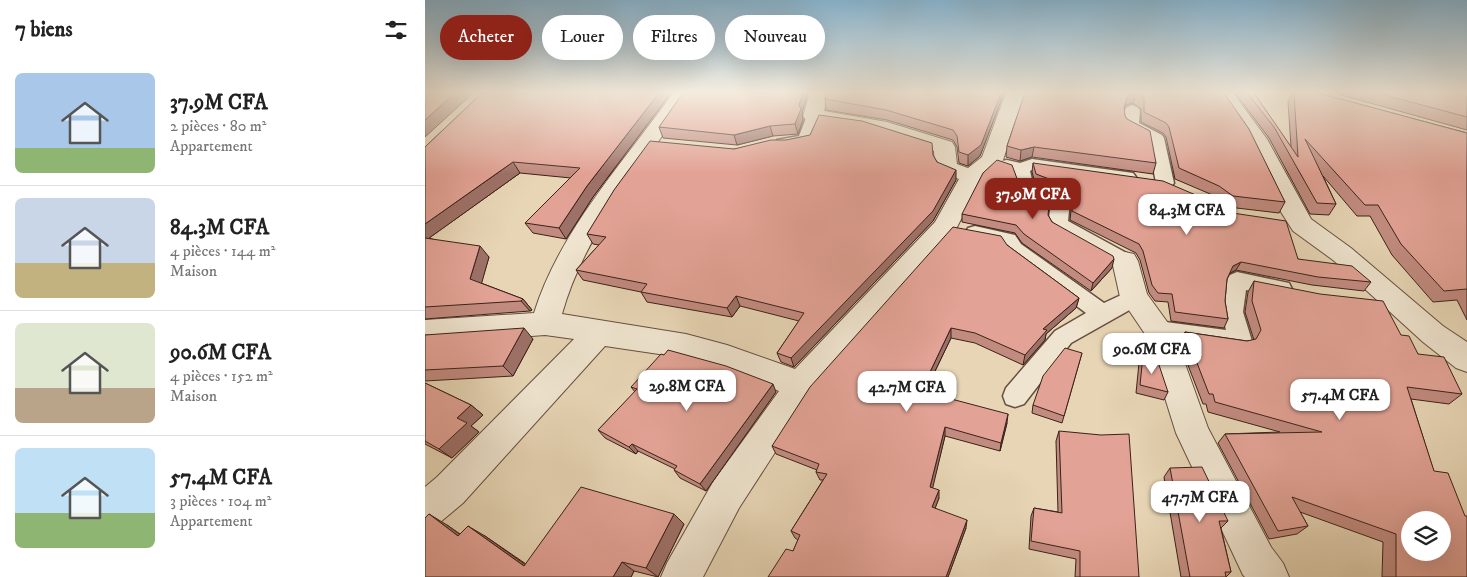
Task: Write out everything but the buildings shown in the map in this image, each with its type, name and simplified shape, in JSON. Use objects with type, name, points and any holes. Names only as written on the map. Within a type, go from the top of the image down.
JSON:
[{"type":"street","points":[[545,324],[558,282],[576,247],[606,200],[659,144],[671,120]]},
{"type":"street","points":[[844,120],[890,128],[944,147],[946,168],[982,168]]},
{"type":"street","points":[[681,577],[726,495],[801,385],[945,227],[982,168],[1004,120]]},
{"type":"street","points":[[1242,120],[1256,139],[1293,212],[1302,225],[1342,254],[1433,334],[1467,359]]},
{"type":"street","points":[[1125,261],[1134,297],[1158,330],[1193,433],[1257,561],[1269,577]]},
{"type":"street","points":[[425,332],[545,324],[567,326],[599,333],[686,346],[727,358],[801,385]]},
{"type":"street","points":[[425,511],[449,490],[599,333]]},
{"type":"street","points":[[1433,334],[1467,334]]},
{"type":"lane","points":[[764,145],[806,140],[812,120]]},
{"type":"lane","points":[[1131,120],[1131,126],[1156,138],[1165,183]]},
{"type":"lane","points":[[982,168],[1021,169],[1032,164],[1165,183],[1182,191]]},
{"type":"lane","points":[[1021,169],[1025,187],[1061,201],[1057,224],[1125,261]]},
{"type":"lane","points":[[1275,221],[1302,225]]},
{"type":"lane","points":[[945,227],[1008,240],[1014,249],[1103,314]]},
{"type":"lane","points":[[1158,330],[1240,342],[1232,312],[1237,280],[1302,293]]},
{"type":"lane","points":[[1015,396],[1063,337],[1134,297]]},
{"type":"lane","points":[[1361,300],[1400,305]]}]
